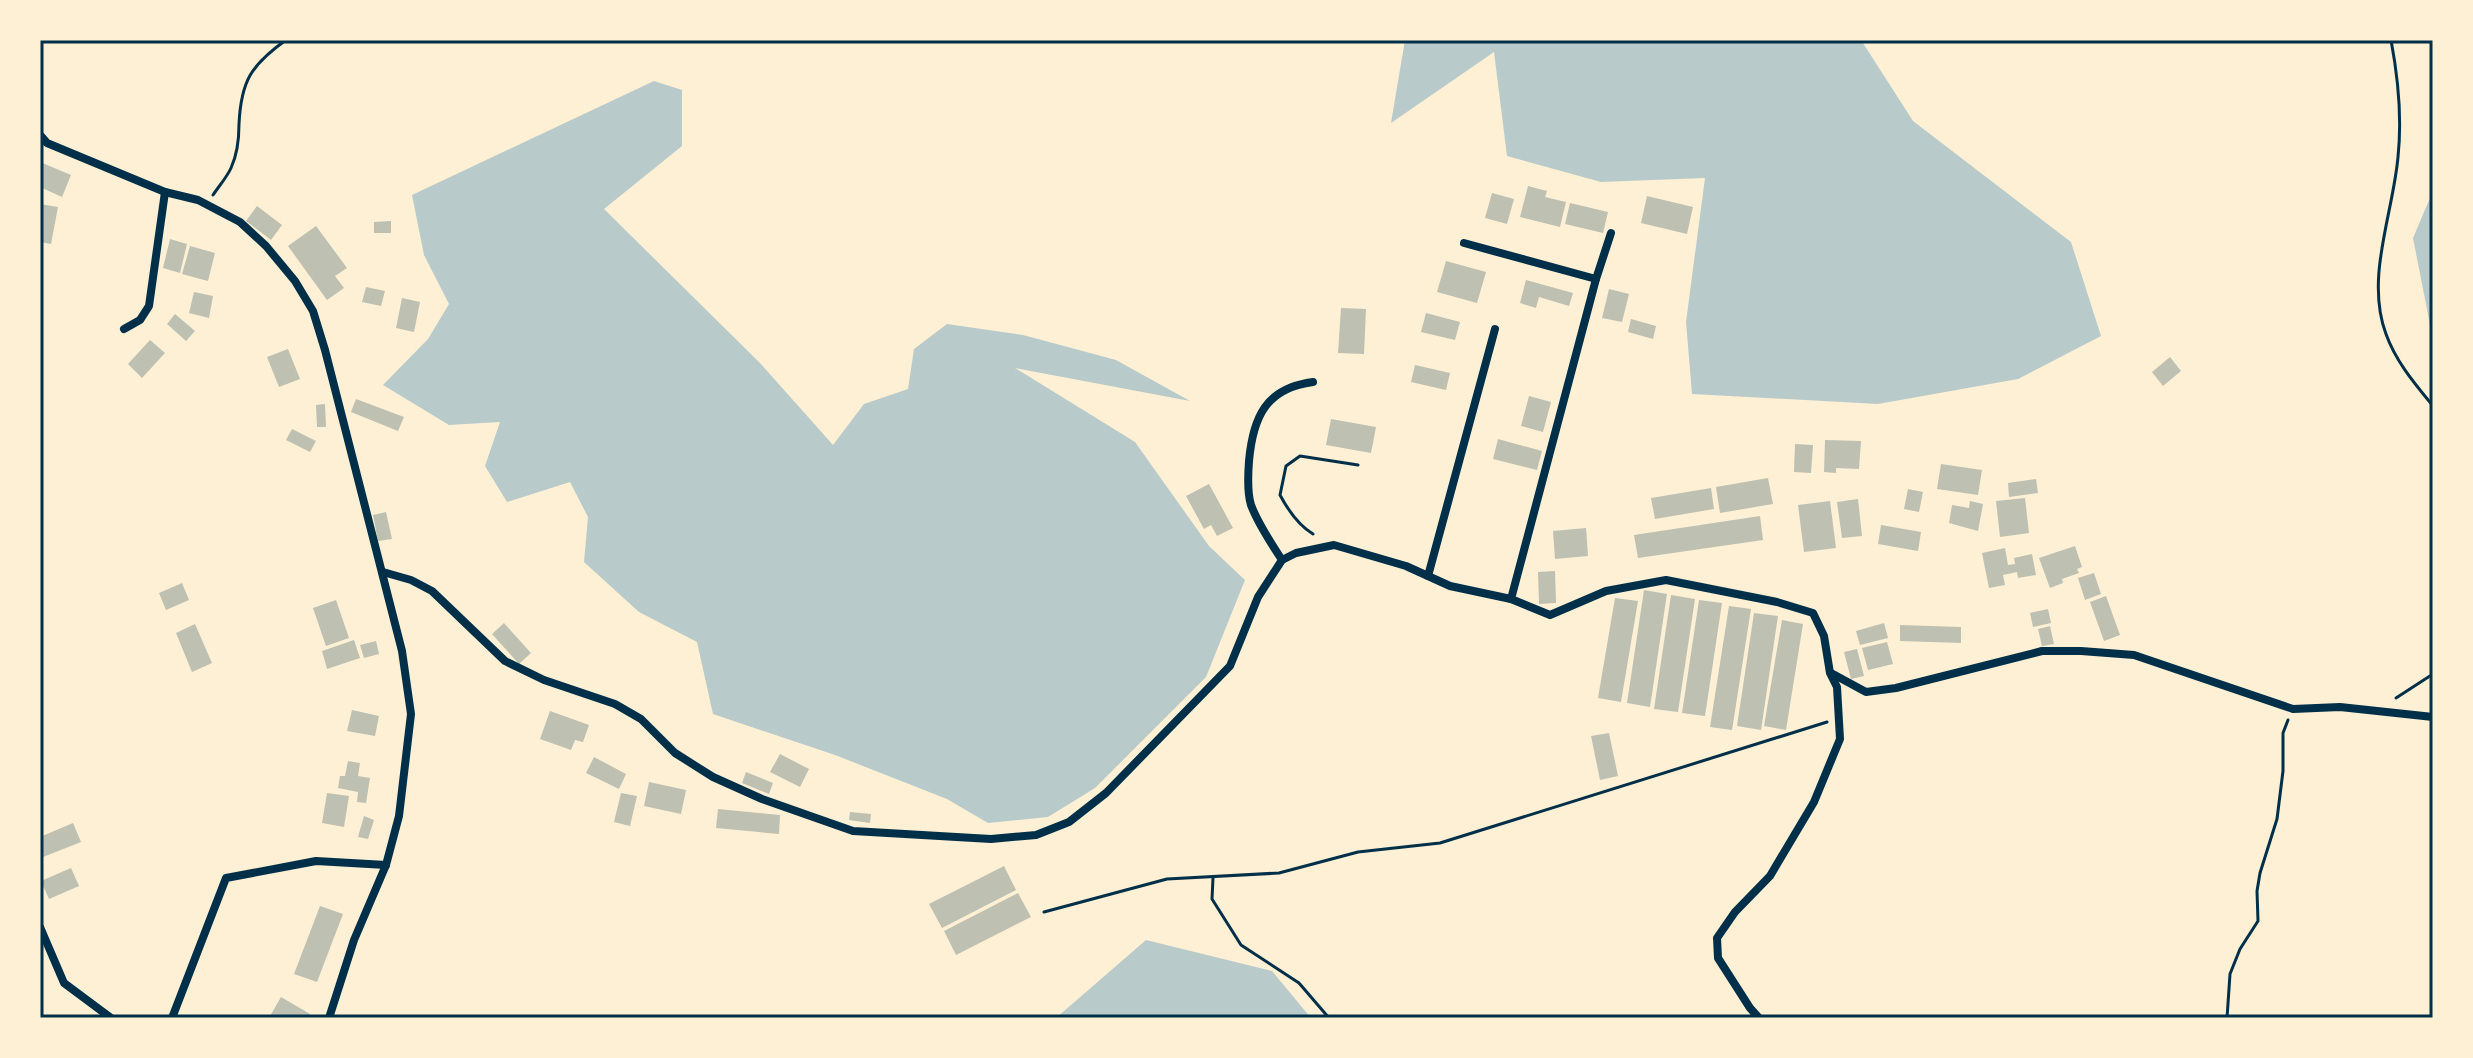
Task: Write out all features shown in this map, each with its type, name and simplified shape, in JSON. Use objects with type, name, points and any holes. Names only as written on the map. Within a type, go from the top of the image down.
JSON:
[{"type":"street","points":[[40,135],[47,143],[165,192],[206,204],[240,222],[266,246],[295,281],[313,311],[340,397],[383,572],[402,651],[411,714],[399,816],[386,865],[354,940],[329,1018]]},
{"type":"street","points":[[124,329],[140,320],[149,306],[165,192]]},
{"type":"street","points":[[1511,599],[1611,233]]},
{"type":"street","points":[[1464,243],[1596,279]]},
{"type":"street","points":[[1428,576],[1495,329]]},
{"type":"street","points":[[1282,560],[1250,503],[1251,435],[1259,412],[1276,395],[1296,384],[1313,382]]},
{"type":"street","points":[[383,572],[411,580],[432,591],[505,661],[544,680],[615,704],[641,719],[675,753],[713,777],[853,831],[991,839],[1036,835],[1069,822],[1106,793],[1230,666],[1258,597],[1282,560],[1296,553],[1334,545],[1406,566],[1450,586],[1511,599],[1550,615],[1606,591],[1666,580],[1777,602],[1813,613],[1824,636],[1830,673],[1837,687],[1840,739],[1814,802],[1770,876],[1735,912],[1717,938],[1718,958],[1759,1018]]},
{"type":"street","points":[[1830,673],[1866,692],[1896,688],[2042,651],[2134,655],[2293,709],[2340,707],[2433,717]]},
{"type":"street","points":[[172,1018],[226,878],[316,861],[386,865]]},
{"type":"street","points":[[40,927],[64,983],[111,1018]]},
{"type":"path","points":[[206,204],[232,167],[239,140],[240,106],[245,82],[262,57],[286,40]]},
{"type":"path","points":[[2391,40],[2396,68],[2398,155],[2377,285],[2385,333],[2402,367],[2433,406]]},
{"type":"path","points":[[1334,545],[1306,529],[1288,510],[1280,495],[1286,466],[1300,456],[1358,465]]},
{"type":"path","points":[[2375,711],[2433,674]]},
{"type":"path","points":[[2227,1018],[2230,974],[2240,949],[2258,921],[2260,873],[2277,819],[2283,771],[2283,733],[2293,709]]},
{"type":"path","points":[[1044,912],[1167,879],[1279,873],[1358,852],[1440,843],[1839,719]]},
{"type":"path","points":[[1213,878],[1212,899],[1241,945],[1299,983],[1329,1018]]},
{"type":"shaded area","points":[[1405,40],[1861,40],[1913,121],[2071,242],[2101,336],[2018,379],[1878,404],[1692,394],[1686,322],[1705,178],[1601,182],[1507,156],[1494,52],[1391,123]]},
{"type":"shaded area","points":[[654,81],[682,90],[682,146],[604,209],[759,362],[833,445],[864,404],[908,389],[914,349],[947,324],[1023,335],[1116,360],[1190,401],[1015,368],[1135,442],[1209,546],[1245,580],[1206,677],[1095,788],[1048,817],[988,823],[947,799],[835,755],[713,714],[697,642],[639,612],[584,562],[588,517],[570,482],[507,502],[485,466],[500,422],[449,425],[383,385],[428,339],[449,304],[424,255],[412,195]]},
{"type":"shaded area","points":[[2433,191],[2433,340],[2413,238]]},
{"type":"shaded area","points":[[1146,940],[1272,971],[1311,1018],[1056,1018]]},
{"type":"building","points":[[40,162],[71,175],[62,197],[40,187]]},
{"type":"building","points":[[1528,186],[1547,191],[1545,197],[1566,202],[1560,227],[1520,217]]},
{"type":"building","points":[[1492,193],[1514,199],[1507,224],[1485,218]]},
{"type":"building","points":[[1647,196],[1693,207],[1687,234],[1641,223]]},
{"type":"building","points":[[1570,203],[1608,212],[1603,233],[1565,224]]},
{"type":"building","points":[[40,204],[58,207],[51,244],[40,242]]},
{"type":"building","points":[[257,206],[282,225],[271,240],[246,221]]},
{"type":"building","points":[[391,221],[391,233],[374,233],[374,222]]},
{"type":"building","points":[[316,226],[347,268],[335,276],[344,288],[327,300],[288,246]]},
{"type":"building","points":[[170,239],[187,244],[180,273],[163,268]]},
{"type":"building","points":[[190,246],[215,253],[208,281],[182,274]]},
{"type":"building","points":[[1446,261],[1486,272],[1477,303],[1437,292]]},
{"type":"building","points":[[1526,280],[1573,293],[1569,306],[1539,297],[1536,308],[1520,303]]},
{"type":"building","points":[[366,287],[385,291],[381,306],[362,302]]},
{"type":"building","points":[[1609,289],[1629,294],[1622,322],[1602,318]]},
{"type":"building","points":[[194,292],[213,296],[209,318],[189,313]]},
{"type":"building","points":[[402,298],[420,302],[414,332],[396,328]]},
{"type":"building","points":[[1341,308],[1366,309],[1364,354],[1338,353]]},
{"type":"building","points":[[1426,313],[1460,322],[1455,340],[1421,332]]},
{"type":"building","points":[[175,314],[195,331],[186,341],[167,324]]},
{"type":"building","points":[[1631,319],[1656,326],[1653,339],[1628,332]]},
{"type":"building","points":[[150,340],[165,353],[142,378],[128,364]]},
{"type":"building","points":[[288,349],[300,379],[279,387],[267,357]]},
{"type":"building","points":[[2170,357],[2181,371],[2163,386],[2152,372]]},
{"type":"building","points":[[1415,365],[1450,373],[1446,390],[1411,382]]},
{"type":"building","points":[[1529,396],[1551,402],[1543,432],[1521,426]]},
{"type":"building","points":[[356,399],[404,417],[398,431],[351,412]]},
{"type":"building","points":[[325,404],[326,427],[317,427],[316,405]]},
{"type":"building","points":[[1331,419],[1376,427],[1371,453],[1326,445]]},
{"type":"building","points":[[292,429],[316,441],[310,452],[286,440]]},
{"type":"building","points":[[1498,439],[1542,451],[1537,470],[1493,459]]},
{"type":"building","points":[[1825,440],[1861,441],[1859,469],[1836,468],[1836,473],[1824,472]]},
{"type":"building","points":[[1795,444],[1813,445],[1811,473],[1794,472]]},
{"type":"building","points":[[1941,464],[1982,470],[1978,495],[1937,489]]},
{"type":"building","points":[[1768,478],[1773,504],[1720,513],[1716,487]]},
{"type":"building","points":[[2036,479],[2038,493],[2009,497],[2008,483]]},
{"type":"building","points":[[1209,484],[1233,528],[1217,536],[1211,525],[1204,529],[1186,496]]},
{"type":"building","points":[[1711,488],[1714,509],[1655,519],[1651,498]]},
{"type":"building","points":[[1908,489],[1923,492],[1919,512],[1904,509]]},
{"type":"building","points":[[2025,498],[2029,533],[2000,537],[1996,501]]},
{"type":"building","points":[[1858,499],[1862,536],[1842,538],[1837,502]]},
{"type":"building","points":[[1830,501],[1836,548],[1804,552],[1798,505]]},
{"type":"building","points":[[1970,501],[1983,504],[1978,531],[1949,523],[1952,505],[1969,508]]},
{"type":"building","points":[[386,512],[392,539],[378,541],[373,515]]},
{"type":"building","points":[[1760,516],[1763,540],[1638,558],[1634,535]]},
{"type":"building","points":[[1881,525],[1921,532],[1918,551],[1878,544]]},
{"type":"building","points":[[1586,528],[1588,556],[1555,559],[1553,531]]},
{"type":"building","points":[[2075,546],[2082,567],[2077,569],[2079,573],[2062,579],[2063,583],[2050,588],[2039,558]]},
{"type":"building","points":[[2005,548],[2008,565],[2015,564],[2014,558],[2032,554],[2036,575],[2018,578],[2017,572],[2003,575],[2005,585],[1989,588],[1982,553]]},
{"type":"building","points":[[1555,571],[1556,603],[1539,604],[1538,572]]},
{"type":"building","points":[[2094,573],[2101,594],[2085,600],[2078,578]]},
{"type":"building","points":[[182,583],[189,600],[166,610],[159,593]]},
{"type":"building","points":[[1644,590],[1667,594],[1650,707],[1627,703]]},
{"type":"building","points":[[1671,595],[1695,599],[1678,712],[1654,709]]},
{"type":"building","points":[[2106,596],[2120,635],[2104,641],[2090,602]]},
{"type":"building","points":[[1615,598],[1638,601],[1621,702],[1598,698]]},
{"type":"building","points":[[336,600],[349,638],[326,646],[313,608]]},
{"type":"building","points":[[1699,600],[1722,603],[1705,716],[1682,713]]},
{"type":"building","points":[[1729,606],[1751,609],[1732,730],[1710,727]]},
{"type":"building","points":[[2048,609],[2051,623],[2033,627],[2030,613]]},
{"type":"building","points":[[1754,613],[1778,616],[1761,730],[1737,726]]},
{"type":"building","points":[[1782,620],[1803,624],[1786,730],[1764,726]]},
{"type":"building","points":[[504,623],[531,653],[519,664],[492,634]]},
{"type":"building","points":[[1884,623],[1888,638],[1860,645],[1856,631]]},
{"type":"building","points":[[195,624],[212,663],[192,672],[176,633]]},
{"type":"building","points":[[1900,625],[1961,627],[1961,643],[1900,641]]},
{"type":"building","points":[[2050,626],[2054,644],[2042,646],[2038,629]]},
{"type":"building","points":[[354,640],[360,658],[327,669],[322,651]]},
{"type":"building","points":[[376,641],[379,654],[364,658],[360,645]]},
{"type":"building","points":[[1887,642],[1893,664],[1868,670],[1862,648]]},
{"type":"building","points":[[1857,649],[1864,676],[1851,679],[1844,652]]},
{"type":"building","points":[[352,710],[379,716],[375,736],[347,731]]},
{"type":"building","points":[[550,711],[589,725],[583,742],[575,740],[571,750],[540,739]]},
{"type":"building","points":[[1609,733],[1618,776],[1600,780],[1591,736]]},
{"type":"building","points":[[780,754],[809,769],[800,787],[770,772]]},
{"type":"building","points":[[594,757],[626,774],[619,789],[586,773]]},
{"type":"building","points":[[348,761],[360,763],[358,776],[370,778],[366,803],[357,802],[358,792],[338,788]]},
{"type":"building","points":[[746,772],[773,783],[769,794],[742,783]]},
{"type":"building","points":[[649,782],[686,790],[681,814],[644,806]]},
{"type":"building","points":[[327,793],[349,796],[344,827],[322,823]]},
{"type":"building","points":[[621,793],[637,796],[630,826],[614,822]]},
{"type":"building","points":[[718,809],[780,815],[779,834],[716,828]]},
{"type":"building","points":[[850,812],[871,814],[870,823],[849,820]]},
{"type":"building","points":[[364,816],[374,820],[368,839],[358,837]]},
{"type":"building","points":[[73,823],[81,842],[43,857],[40,837]]},
{"type":"building","points":[[1004,866],[1016,890],[942,928],[929,904]]},
{"type":"building","points":[[71,868],[79,886],[49,899],[41,881]]},
{"type":"building","points":[[1018,893],[1031,917],[956,955],[944,931]]},
{"type":"building","points":[[320,906],[343,914],[317,982],[294,974]]},
{"type":"building","points":[[281,997],[310,1014],[308,1018],[269,1018]]}]
